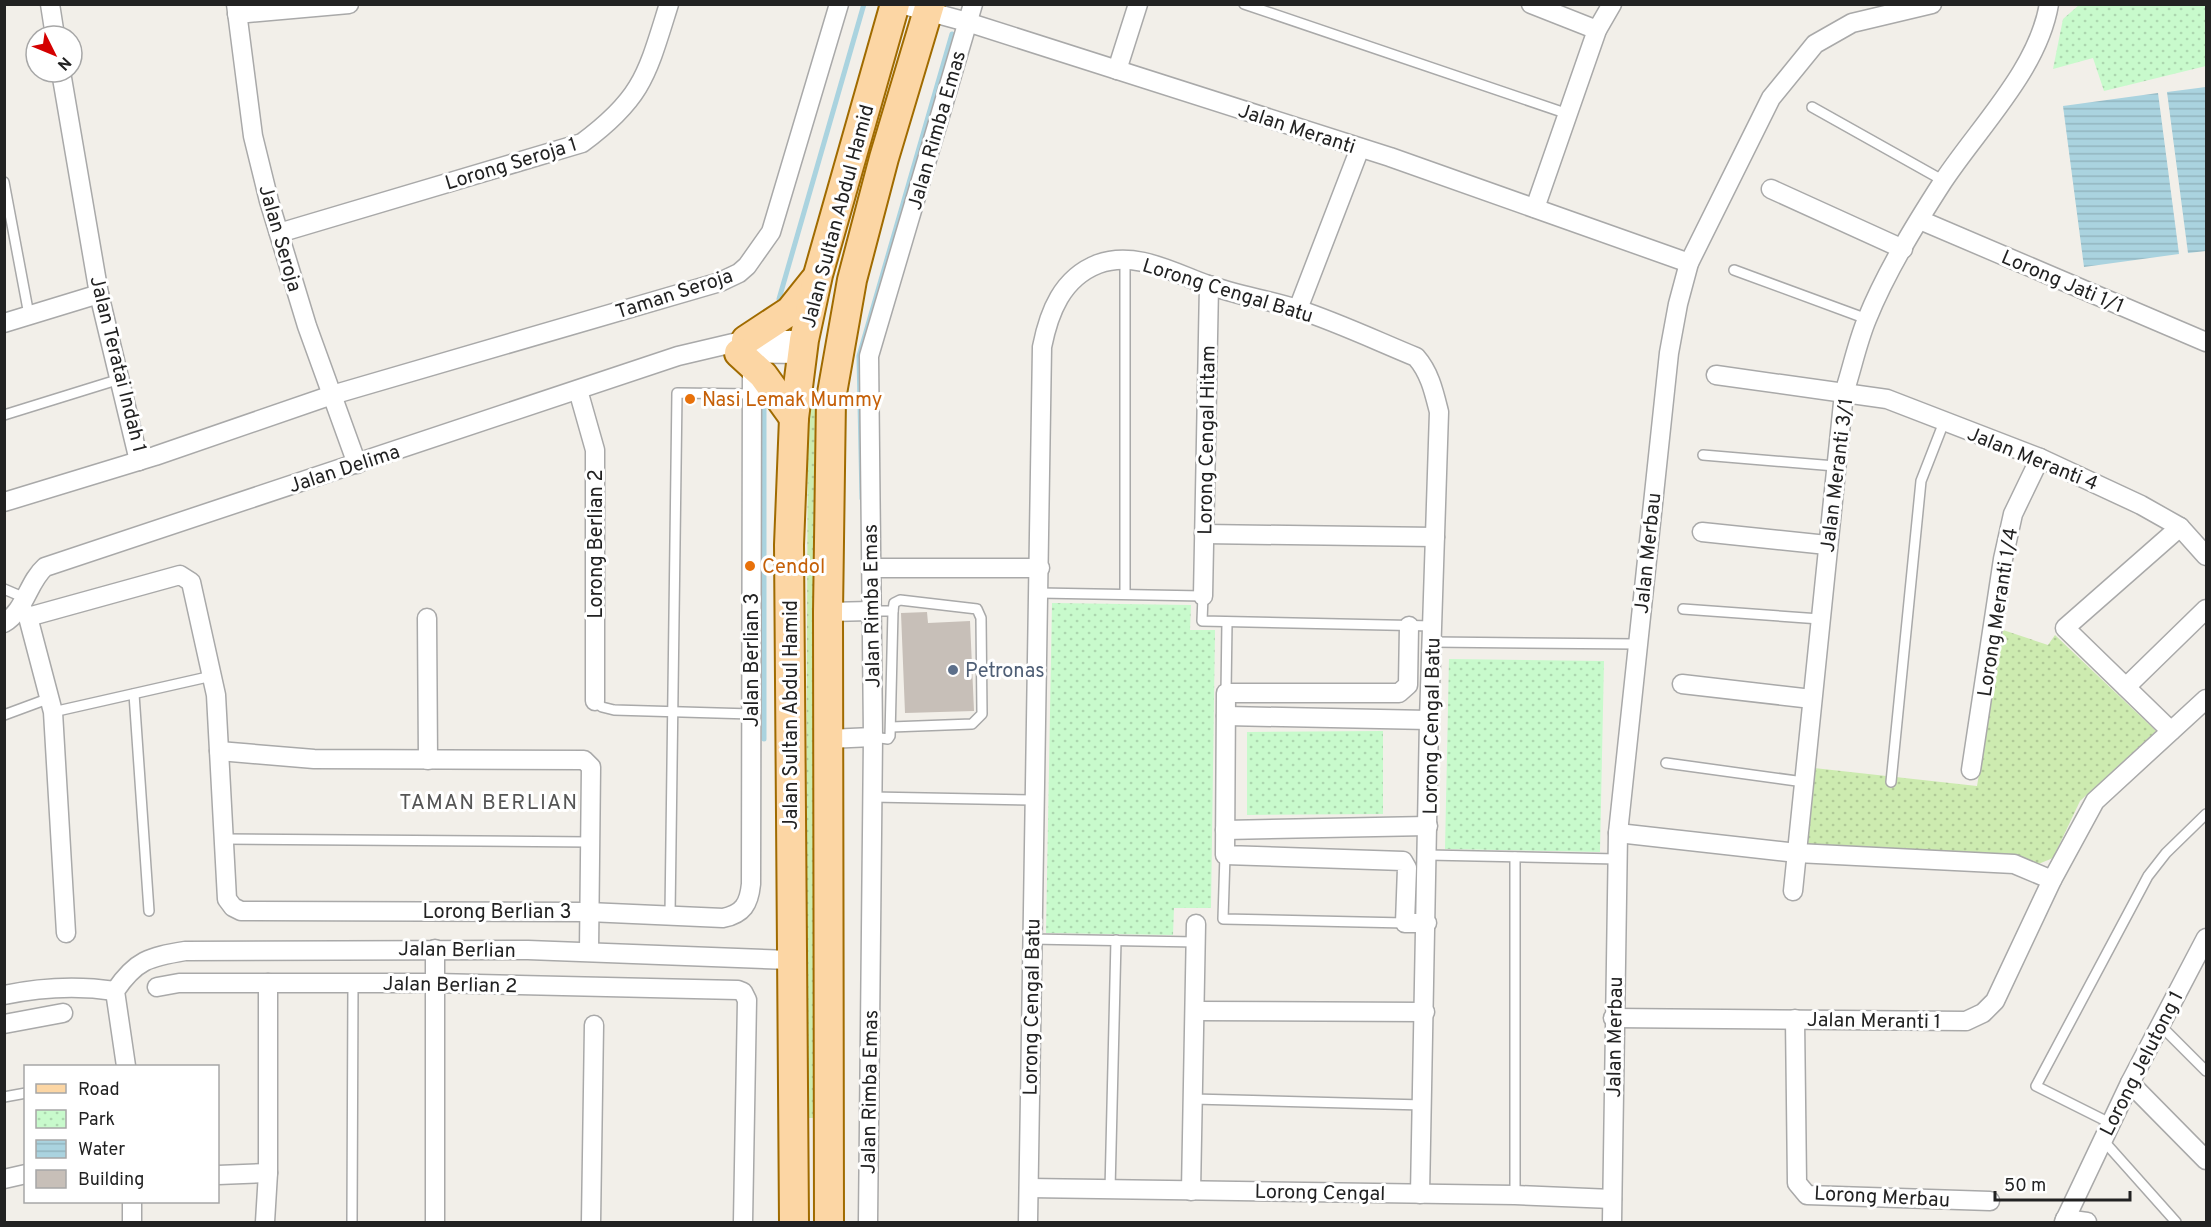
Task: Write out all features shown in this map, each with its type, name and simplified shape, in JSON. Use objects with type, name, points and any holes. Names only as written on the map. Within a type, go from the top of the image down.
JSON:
[{"type":"main road","name":"Jalan Sultan Abdul Hamid","points":[[794,1222],[790,960],[789,545],[794,418],[818,275],[895,4]]},
{"type":"main road","name":"Jalan Sultan Abdul Hamid","points":[[829,1222],[828,612],[831,399],[852,280],[920,7]]},
{"type":"main road","points":[[794,418],[746,352],[790,311],[818,275]]},
{"type":"main road","points":[[831,399],[805,347],[828,323],[839,292],[852,280]]},
{"type":"street","points":[[50,4],[53,24]]},
{"type":"street","points":[[237,9],[349,4]]},
{"type":"street","name":"Lorong Seroja 1","points":[[279,233],[582,143],[600,130],[638,92],[647,74],[669,4]]},
{"type":"street","name":"Taman Seroja","points":[[332,395],[720,282],[739,273],[771,232],[838,4]]},
{"type":"street","points":[[1117,70],[1138,4]]},
{"type":"street","points":[[1531,4],[1597,30]]},
{"type":"street","points":[[1534,208],[1597,30],[1612,4]]},
{"type":"street","name":"Jalan Merbau","points":[[1612,1222],[1613,1018],[1618,833],[1669,352],[1678,303],[1689,263],[1771,98],[1815,44],[1852,23],[1932,4]]},
{"type":"street","name":"Jalan Meranti 3/1","points":[[1793,891],[1844,393],[1867,319],[1903,249],[1944,182],[2026,66],[2045,25],[2049,4]]},
{"type":"street","name":"Jalan Meranti","points":[[920,7],[970,13],[1117,70],[1360,148],[1689,263]]},
{"type":"street","name":"Jalan Seroja","points":[[237,9],[253,136],[307,326],[357,464]]},
{"type":"street","name":"Jalan Rimba Emas","points":[[868,1222],[873,737],[868,356],[970,13]]},
{"type":"street","name":"Jalan Teratai Indah 1","points":[[63,84],[99,294],[139,461],[332,395]]},
{"type":"street","points":[[1298,309],[1360,148]]},
{"type":"street","points":[[1771,189],[1903,249]]},
{"type":"street","name":"Lorong Jati 1/1","points":[[1920,220],[2206,342]]},
{"type":"street","name":"Lorong Cengal Batu","points":[[1028,1222],[1031,939],[1040,593],[1042,347],[1048,318],[1061,293],[1080,274],[1099,264],[1125,260],[1158,266],[1209,285],[1298,309],[1416,357],[1426,368],[1439,412],[1429,720],[1427,923],[1420,1194]]},
{"type":"street","name":"Lorong Cengal Hitam","points":[[1203,596],[1209,285]]},
{"type":"street","points":[[4,323],[99,294]]},
{"type":"street","name":"Jalan Delima","points":[[4,623],[24,607],[36,575],[45,567],[678,356],[711,350],[746,352],[805,347]]},
{"type":"street","name":"Jalan Berlian 3","points":[[746,352],[752,394],[751,884]]},
{"type":"street","name":"Jalan Meranti 4","points":[[1716,375],[1887,399],[2040,458],[2141,505],[2180,527],[2206,556]]},
{"type":"street","name":"Lorong Berlian 2","points":[[578,390],[595,450],[596,701]]},
{"type":"street","name":"Lorong Meranti 1/4","points":[[1971,770],[2013,514],[2040,458]]},
{"type":"street","points":[[4,502],[139,461]]},
{"type":"street","points":[[2171,731],[2065,628],[2180,527]]},
{"type":"street","points":[[1702,532],[1827,545]]},
{"type":"street","points":[[1204,534],[1435,537]]},
{"type":"street","points":[[871,568],[1040,568]]},
{"type":"street","points":[[66,933],[51,705],[24,607],[180,576],[191,582],[216,695],[224,839]]},
{"type":"street","points":[[2126,687],[2206,609]]},
{"type":"street","points":[[828,612],[871,611]]},
{"type":"street","points":[[427,618],[428,760]]},
{"type":"street","points":[[1409,626],[1408,685],[1399,693],[1226,693],[1224,855],[1403,861],[1407,868],[1405,923],[1427,923]]},
{"type":"street","points":[[1682,684],[1812,699]]},
{"type":"street","name":"Jalan Meranti 1","points":[[1613,1018],[1966,1021],[1983,1013],[1995,1001],[2052,880],[2094,801],[2206,699]]},
{"type":"street","points":[[1226,716],[1429,720]]},
{"type":"street","points":[[828,739],[873,737]]},
{"type":"street","points":[[219,751],[314,759],[572,758],[584,760],[591,767],[589,951]]},
{"type":"street","points":[[1225,830],[1428,826]]},
{"type":"street","points":[[1618,833],[1797,853],[2014,864],[2052,880]]},
{"type":"street","name":"Lorong Berlian 3","points":[[224,839],[227,898],[233,907],[241,910],[588,912],[723,918],[735,915],[745,907],[751,884]]},
{"type":"street","points":[[1191,1191],[1196,933]]},
{"type":"street","name":"Lorong Jelutong 1","points":[[2065,1221],[2106,1131],[2160,1025],[2200,968],[2206,938]]},
{"type":"street","points":[[435,949],[435,1222]]},
{"type":"street","name":"Jalan Berlian","points":[[114,991],[129,971],[155,956],[185,951],[435,949],[589,951],[790,960]]},
{"type":"street","name":"Jalan Berlian 2","points":[[157,987],[179,983],[435,983],[738,990],[743,992],[747,1000],[743,1222]]},
{"type":"street","points":[[265,1222],[268,1173],[268,983]]},
{"type":"street","points":[[4,995],[36,988],[80,985],[114,991],[126,1065]]},
{"type":"street","points":[[1195,1011],[1425,1012]]},
{"type":"street","points":[[4,1024],[63,1013]]},
{"type":"street","name":"Lorong Merbau","points":[[1795,1019],[1797,1183],[1807,1195],[1990,1201]]},
{"type":"street","points":[[591,1222],[594,1025]]},
{"type":"street","points":[[2130,1083],[2206,1160]]},
{"type":"street","points":[[219,1175],[268,1173]]},
{"type":"street","points":[[4,1179],[24,1174]]},
{"type":"street","name":"Lorong Cengal","points":[[1029,1188],[1515,1195],[1612,1199]]},
{"type":"street","points":[[132,1203],[132,1222]]},
{"type":"street","points":[[2065,1221],[2087,1222]]},
{"type":"lane","points":[[1244,4],[1568,114]]},
{"type":"lane","points":[[1812,107],[1944,182]]},
{"type":"lane","points":[[4,182],[29,315]]},
{"type":"lane","points":[[1125,260],[1125,594]]},
{"type":"lane","points":[[1734,270],[1867,319]]},
{"type":"lane","points":[[4,415],[120,379]]},
{"type":"lane","points":[[670,915],[677,393],[752,394]]},
{"type":"lane","points":[[1891,782],[1921,481],[1944,422]]},
{"type":"lane","points":[[1703,455],[1835,466]]},
{"type":"lane","points":[[4,589],[24,607]]},
{"type":"lane","points":[[1040,593],[1203,596],[1202,621],[1409,626],[1433,634],[1637,644]]},
{"type":"lane","points":[[873,737],[889,738],[891,727],[894,603],[900,600],[972,606],[977,609],[981,618],[982,714],[972,724],[891,727]]},
{"type":"lane","points":[[1683,609],[1820,619]]},
{"type":"lane","points":[[871,611],[893,611]]},
{"type":"lane","points":[[1226,693],[1227,622]]},
{"type":"lane","points":[[4,715],[51,705],[134,694],[212,676]]},
{"type":"lane","points":[[134,694],[149,911]]},
{"type":"lane","points":[[596,701],[602,707],[614,710],[751,714]]},
{"type":"lane","points":[[1666,763],[1804,782]]},
{"type":"lane","points":[[872,797],[1035,800]]},
{"type":"lane","points":[[2176,1222],[2106,1131],[2036,1086],[2148,876],[2166,853],[2206,814]]},
{"type":"lane","points":[[224,839],[589,843]]},
{"type":"lane","points":[[1224,855],[1223,919],[1405,923]]},
{"type":"lane","points":[[1428,855],[1617,859]]},
{"type":"lane","points":[[1515,857],[1515,1195]]},
{"type":"lane","points":[[1031,939],[1116,940],[1196,933]]},
{"type":"lane","points":[[1110,1190],[1116,940]]},
{"type":"lane","points":[[352,1222],[353,983]]},
{"type":"lane","points":[[2160,1025],[2206,1071]]},
{"type":"lane","points":[[4,1097],[24,1093]]},
{"type":"lane","points":[[1193,1099],[1422,1105]]},
{"type":"green space","points":[[2079,5],[2206,5],[2206,66],[2104,91],[2093,58],[2053,69],[2063,19]]},
{"type":"green space","points":[[820,391],[816,1118],[805,1118],[808,392]]},
{"type":"green space","points":[[1052,603],[1191,605],[1190,630],[1215,630],[1211,908],[1174,908],[1173,935],[1046,933]]},
{"type":"green space","points":[[2003,630],[2048,645],[2055,635],[2156,731],[2080,801],[2053,858],[2036,865],[1806,845],[1814,768],[1977,786]]},
{"type":"green space","points":[[1449,659],[1604,661],[1600,852],[1445,849]]},
{"type":"green space","points":[[1383,731],[1383,814],[1247,815],[1247,732]]},
{"type":"water","points":[[2206,87],[2206,251],[2188,253],[2167,92]]},
{"type":"water","points":[[2158,93],[2179,254],[2084,267],[2063,106]]},
{"type":"building","points":[[927,612],[928,623],[970,621],[974,711],[905,713],[901,613]]},
{"type":"waterway","points":[[779,299],[864,4]]},
{"type":"waterway","points":[[862,499],[859,356],[952,34]]},
{"type":"waterway","points":[[764,398],[764,739]]},
{"type":"place","name":"Nasi Lemak Mummy","points":[[690,399]]},
{"type":"place","name":"Cendol","points":[[750,566]]},
{"type":"place","name":"Petronas","points":[[953,670]]},
{"type":"district","name":"TAMAN BERLIAN","points":[[489,802]]}]
